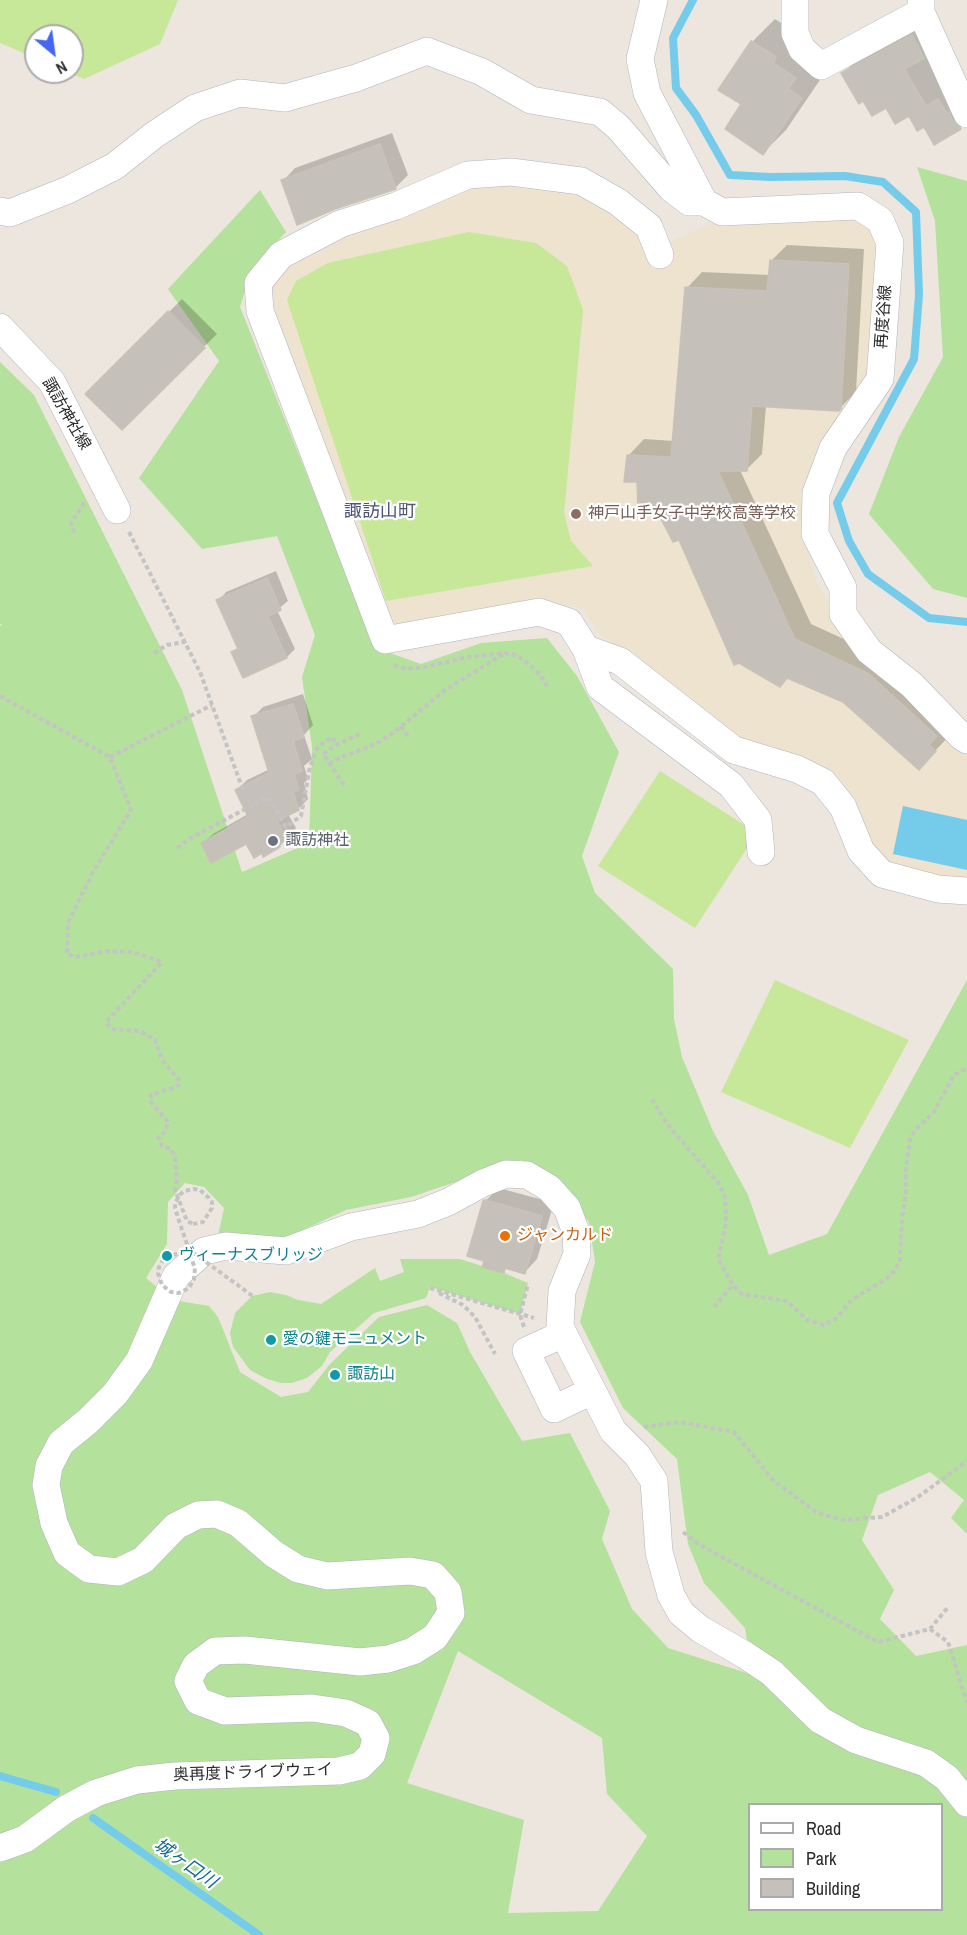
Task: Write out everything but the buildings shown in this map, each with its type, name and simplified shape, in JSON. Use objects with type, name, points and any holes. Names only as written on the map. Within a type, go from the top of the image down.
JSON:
[{"type":"street","points":[[654,0],[640,59],[647,93],[704,202]]},
{"type":"street","points":[[795,0],[795,33],[802,49],[820,66],[921,6],[967,114]]},
{"type":"street","name":"再度谷線","points":[[0,211],[10,213],[68,190],[115,166],[154,135],[195,108],[240,93],[285,98],[356,78],[427,51],[482,72],[531,100],[600,112],[618,127],[671,188],[689,202],[704,202],[722,212],[858,206],[880,220],[890,243],[880,379],[833,448],[816,493],[815,534],[843,588],[843,614],[869,651],[912,685],[960,736],[967,740]]},
{"type":"street","points":[[660,255],[649,227],[618,202],[581,181],[511,172],[468,175],[396,206],[340,224],[281,255],[258,283],[260,310],[385,640],[539,612],[569,622],[586,649],[600,687],[731,785],[758,820],[761,852]]},
{"type":"street","name":"諏訪神社線","points":[[0,327],[52,382],[117,510]]},
{"type":"street","points":[[586,649],[620,661],[734,750],[797,769],[823,782],[843,807],[861,851],[882,873],[938,889],[967,891]]},
{"type":"street","name":"奥再度ドライブウェイ","points":[[0,1848],[25,1839],[66,1809],[96,1793],[136,1780],[175,1776],[339,1771],[360,1766],[372,1754],[376,1738],[368,1723],[346,1713],[312,1708],[225,1711],[198,1701],[188,1681],[196,1665],[215,1651],[245,1650],[360,1662],[388,1659],[413,1651],[435,1637],[451,1612],[448,1592],[433,1575],[410,1571],[327,1576],[298,1569],[273,1554],[238,1522],[217,1514],[198,1515],[176,1526],[143,1560],[118,1572],[89,1569],[67,1553],[54,1523],[46,1485],[49,1466],[60,1443],[88,1421],[115,1394],[139,1361],[176,1276],[204,1251],[226,1246],[286,1251],[351,1227],[418,1214],[506,1174],[527,1175],[549,1188],[567,1208],[576,1232],[577,1254],[562,1291],[562,1330]]},
{"type":"street","points":[[592,1391],[554,1409],[526,1351],[562,1330],[613,1431],[637,1455],[654,1481],[659,1552],[671,1595],[681,1613],[700,1629],[772,1673],[820,1720],[856,1740],[926,1762],[946,1778],[967,1803]]},
{"type":"path","points":[[74,533],[71,523],[88,497]]},
{"type":"path","points":[[117,510],[200,672],[243,790]]},
{"type":"path","points":[[385,640],[387,658],[391,665],[406,669],[426,667],[467,657],[505,653],[516,655],[530,665],[548,687]]},
{"type":"path","points":[[154,653],[167,645],[185,642]]},
{"type":"path","points":[[329,764],[376,744],[446,690],[505,653]]},
{"type":"path","points":[[0,696],[110,757],[131,810],[93,872],[69,923],[67,954],[76,957],[107,951],[133,952],[162,962],[106,1022],[111,1029],[140,1031],[156,1040],[162,1060],[180,1081],[179,1085],[151,1095],[150,1101],[168,1122],[166,1131],[158,1137],[162,1146],[171,1149],[175,1158],[177,1181],[175,1190],[187,1221],[193,1224],[203,1222],[212,1208],[209,1198],[200,1190],[184,1191],[180,1195],[175,1203],[175,1208],[178,1221],[188,1247],[191,1257],[195,1268],[194,1279],[189,1288],[179,1293],[171,1292],[162,1285],[158,1273],[164,1258],[166,1256],[187,1251],[191,1251],[254,1297]]},
{"type":"path","points":[[110,757],[212,705]]},
{"type":"path","points":[[401,726],[408,737]]},
{"type":"path","points":[[344,785],[323,754],[337,744],[359,734]]},
{"type":"path","points":[[177,848],[196,835],[268,797],[286,827],[301,816],[310,767],[318,747],[332,737],[337,744]]},
{"type":"path","points":[[248,799],[252,806]]},
{"type":"path","points":[[652,1099],[667,1124],[720,1184],[725,1197],[726,1223],[718,1258],[733,1286],[742,1294],[787,1301],[807,1320],[824,1325],[834,1320],[853,1299],[886,1280],[895,1270],[900,1260],[910,1139],[916,1129],[934,1112],[954,1075],[967,1068]]},
{"type":"path","points":[[526,1333],[520,1315],[528,1284]]},
{"type":"path","points":[[714,1307],[733,1286]]},
{"type":"path","points":[[495,1354],[475,1317],[463,1305],[430,1288],[562,1330]]},
{"type":"path","points":[[613,1431],[680,1422],[734,1432],[773,1480],[816,1512],[842,1520],[882,1517],[918,1497],[967,1461]]},
{"type":"path","points":[[675,1525],[700,1545],[878,1642],[930,1629],[949,1606]]},
{"type":"path","points":[[930,1629],[948,1642],[967,1703]]},
{"type":"shaded area","name":"神戸山手女子中学校高等学校","points":[[476,183],[573,190],[639,229],[649,251],[710,224],[860,219],[875,237],[873,358],[865,386],[804,536],[816,582],[861,654],[904,688],[952,744],[967,756],[967,880],[936,878],[884,865],[869,842],[852,801],[739,743],[598,633],[584,609],[547,602],[390,626],[266,304],[269,283],[288,260],[343,230]]},
{"type":"green space","points":[[0,0],[178,0],[160,44],[84,79],[84,24],[24,24],[24,53],[0,43]]},
{"type":"green space","points":[[917,167],[967,181],[967,598],[933,589],[869,514],[899,437],[943,357],[935,221]]},
{"type":"green space","points":[[260,190],[286,232],[252,269],[240,307],[376,648],[421,664],[481,643],[547,638],[577,676],[619,752],[582,856],[595,893],[673,969],[674,1019],[682,1057],[713,1131],[748,1195],[769,1255],[827,1234],[967,980],[967,1534],[951,1518],[964,1500],[930,1472],[878,1495],[862,1540],[894,1590],[880,1619],[916,1656],[967,1645],[967,1935],[0,1935],[0,626],[2,625],[0,624],[0,362],[34,395],[182,690],[242,872],[309,843],[312,747],[302,677],[315,635],[277,536],[202,549],[139,478],[219,361],[168,289]],"holes":[[[521,1160],[558,1184],[589,1222],[595,1262],[580,1322],[623,1408],[677,1459],[688,1544],[704,1583],[745,1628],[753,1675],[668,1648],[632,1609],[602,1539],[610,1511],[570,1433],[522,1441],[470,1352],[457,1323],[427,1305],[379,1317],[330,1364],[308,1392],[281,1397],[240,1372],[218,1317],[209,1306],[173,1300],[146,1278],[167,1244],[168,1202],[185,1183],[204,1187],[224,1208],[217,1240],[283,1239],[346,1210],[411,1197]],[[458,1651],[602,1738],[607,1794],[647,1836],[598,1911],[508,1913],[524,1820],[407,1783]]]},
{"type":"green space","points":[[469,232],[536,243],[567,266],[583,310],[564,513],[571,541],[593,566],[386,601],[287,300],[296,281],[328,263]]},
{"type":"green space","points":[[660,771],[757,833],[695,928],[598,866]]},
{"type":"green space","points":[[775,980],[909,1040],[850,1148],[721,1092]]},
{"type":"green space","points":[[400,1259],[460,1259],[528,1283],[520,1314],[430,1287],[426,1298],[374,1313],[330,1352],[322,1366],[307,1378],[292,1383],[267,1379],[250,1370],[233,1347],[230,1333],[235,1313],[252,1296],[270,1292],[321,1304],[375,1268],[380,1281],[404,1272]]},
{"type":"water","points":[[903,806],[967,820],[967,870],[893,854]]},
{"type":"waterway","points":[[693,0],[673,38],[676,88],[696,115],[730,175],[845,176],[883,182],[916,212],[919,294],[914,359],[837,503],[849,541],[868,574],[929,618],[967,622]]},
{"type":"waterway","name":"城ヶ口川","points":[[0,1776],[56,1792]]},
{"type":"waterway","name":"城ヶ口川","points":[[93,1818],[259,1935]]},
{"type":"place","name":"神戸山手女子中学校高等学校","points":[[576,514]]},
{"type":"place","name":"諏訪神社","points":[[273,841]]},
{"type":"place","name":"ジャンカルド","points":[[505,1236]]},
{"type":"place","name":"ヴィーナスブリッジ","points":[[167,1256]]},
{"type":"place","name":"愛の鍵モニュメント","points":[[271,1340]]},
{"type":"place","name":"諏訪山","points":[[335,1375]]},
{"type":"district","name":"諏訪山町","points":[[380,512]]}]
